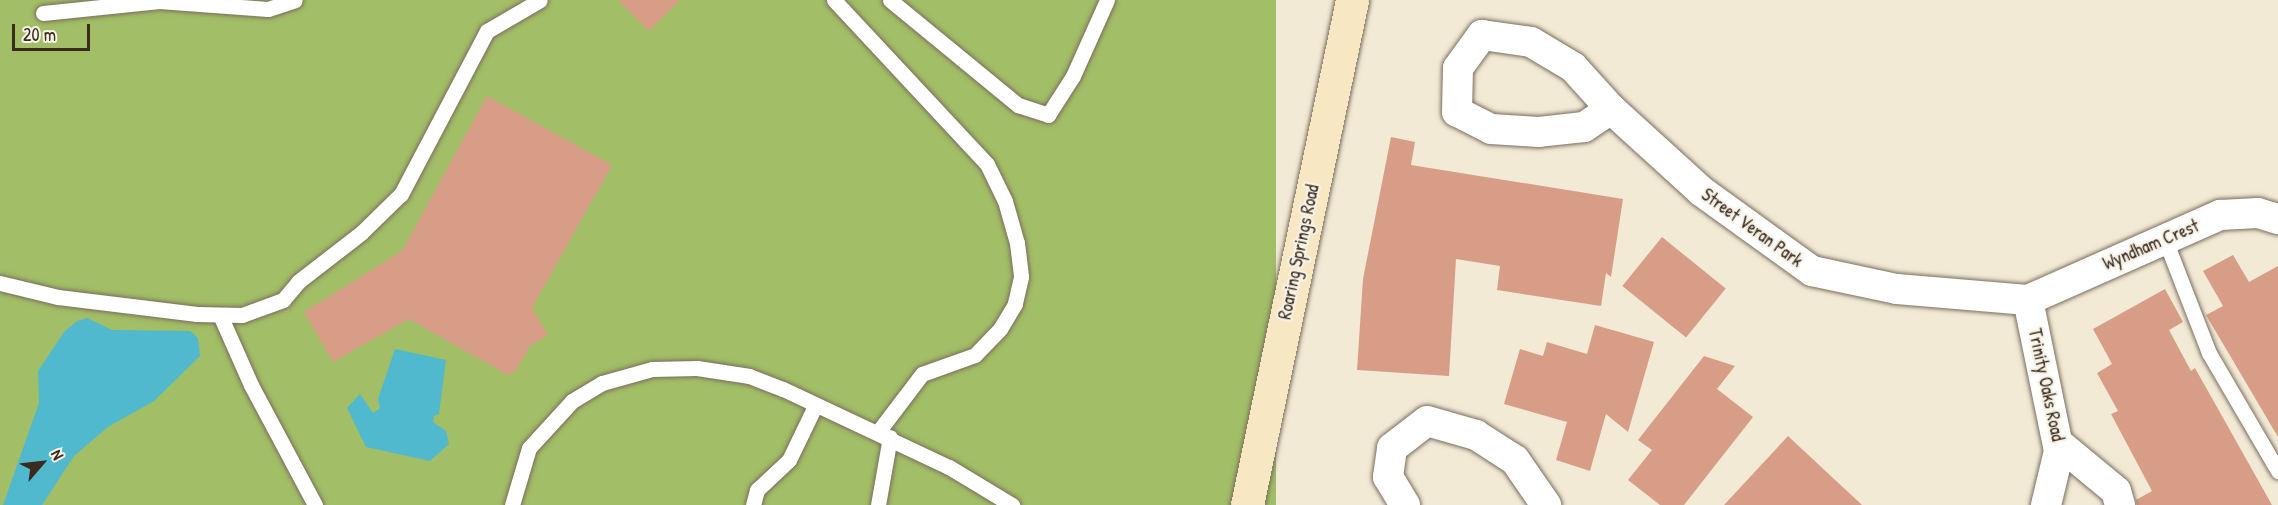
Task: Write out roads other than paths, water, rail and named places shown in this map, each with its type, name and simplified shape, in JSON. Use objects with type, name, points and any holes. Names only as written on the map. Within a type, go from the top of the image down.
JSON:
[{"type":"street","name":"Roaring Springs Road","points":[[1247,505],[1352,0]]},
{"type":"street","name":"Street Veran Park","points":[[1611,109],[1584,127],[1539,132],[1491,129],[1457,112],[1458,68],[1482,35],[1531,42],[1574,67],[1611,109],[1701,192],[1812,271],[1897,289],[2028,300]]},
{"type":"street","name":"Wyndham Crest","points":[[2028,300],[2164,237],[2220,215],[2258,213],[2278,219]]},
{"type":"street","name":"Trinity Oaks Road","points":[[2028,300],[2058,443],[2046,505]]},
{"type":"street","points":[[1405,505],[1388,477],[1392,448],[1427,421],[1476,435],[1515,460],[1544,505]]},
{"type":"street","points":[[2058,443],[2116,490],[2120,505]]},
{"type":"lane","points":[[43,14],[159,1],[268,9],[295,0]]},
{"type":"lane","points":[[0,283],[149,311],[242,315],[283,300],[299,281],[361,233],[401,194],[487,31],[540,0]]},
{"type":"lane","points":[[834,0],[987,164],[1005,201],[1017,243],[1021,277],[1015,304],[1000,329],[975,355],[922,374],[884,434],[878,505]]},
{"type":"lane","points":[[890,0],[1018,105],[1048,115],[1073,76],[1107,0]]},
{"type":"lane","points":[[2164,237],[2209,353],[2278,471]]},
{"type":"lane","points":[[220,315],[251,385],[315,505]]},
{"type":"lane","points":[[512,505],[530,448],[572,401],[602,383],[652,369],[697,368],[749,376],[884,434],[1012,505]]},
{"type":"lane","points":[[755,497],[789,460],[815,406]]},
{"type":"water","points":[[87,318],[112,330],[190,331],[198,338],[200,356],[154,401],[108,427],[74,456],[42,505],[3,505],[39,403],[38,371],[64,332],[77,321]]},
{"type":"water","points":[[395,349],[446,360],[439,414],[434,416],[433,422],[446,431],[449,444],[430,461],[366,447],[347,408],[360,394],[373,413],[380,408],[378,399]]}]
